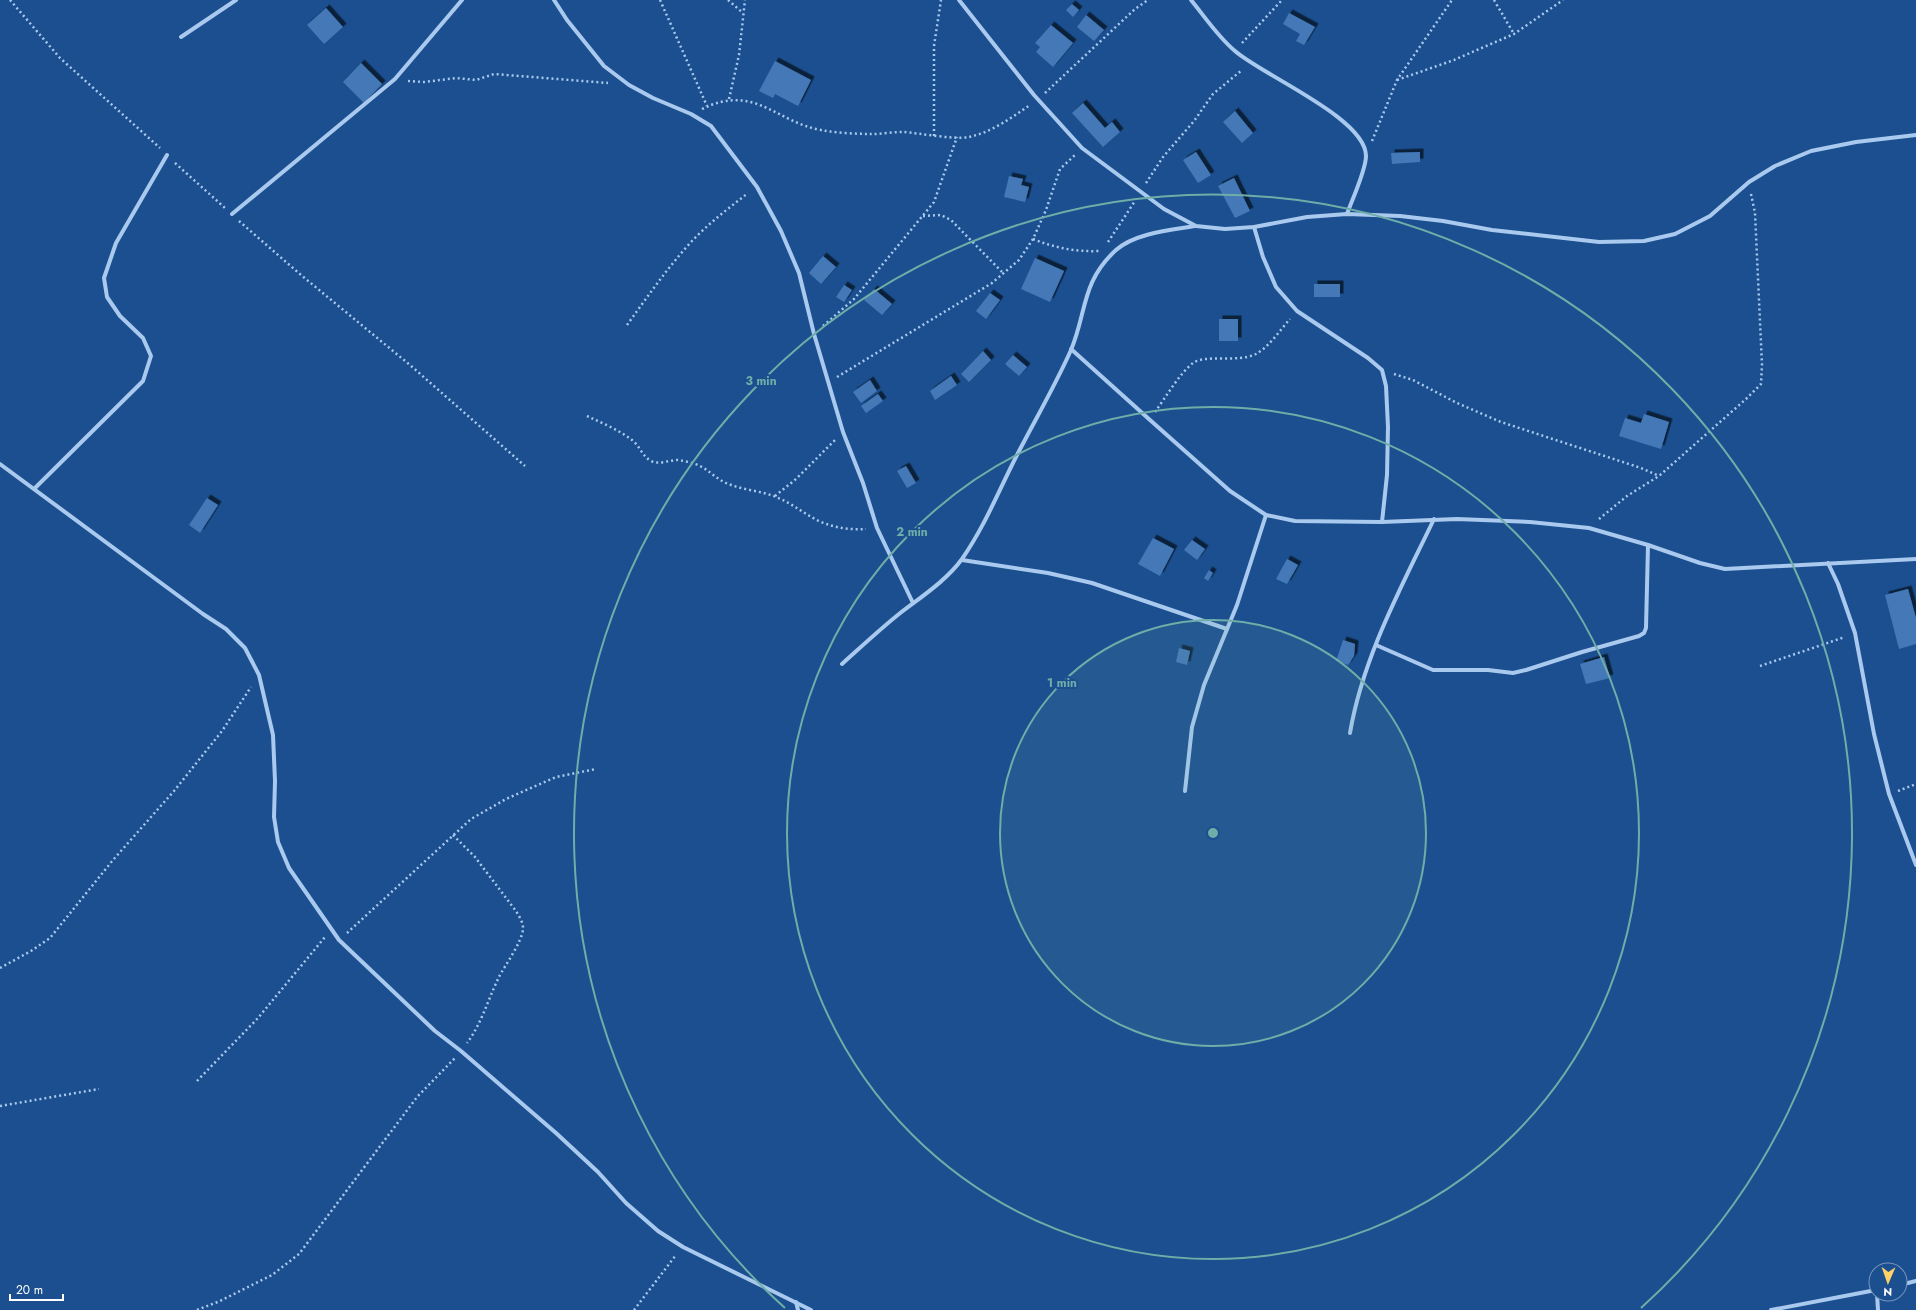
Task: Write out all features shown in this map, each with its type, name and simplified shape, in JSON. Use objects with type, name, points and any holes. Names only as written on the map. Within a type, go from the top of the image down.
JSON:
[{"type":"street","points":[[181,37],[236,0]]},
{"type":"street","points":[[232,214],[395,79],[462,0]]},
{"type":"street","points":[[554,0],[567,20],[604,66],[629,86],[691,114],[711,126],[757,187],[781,231],[799,273],[814,334],[843,432],[877,528],[913,603]]},
{"type":"street","points":[[958,0],[1038,100],[1082,148],[1164,209],[1196,226]]},
{"type":"street","points":[[1191,0],[1235,51],[1321,104],[1354,131],[1362,141],[1366,156],[1348,214]]},
{"type":"street","points":[[842,664],[878,630],[937,586],[962,560],[986,521],[1017,455],[1048,400],[1072,349],[1081,320],[1086,294],[1096,273],[1116,250],[1140,237],[1169,230],[1196,226],[1224,229],[1254,227],[1307,217],[1348,214],[1443,221],[1492,230],[1599,242],[1644,241],[1675,234],[1710,216],[1749,182],[1775,166],[1811,151],[1856,142],[1916,135]]},
{"type":"street","points":[[35,488],[143,381],[151,356],[143,338],[120,316],[107,297],[104,278],[116,243],[167,155]]},
{"type":"street","points":[[1254,227],[1263,257],[1276,287],[1297,311],[1368,358],[1382,370],[1386,386],[1388,427],[1387,475],[1382,522]]},
{"type":"street","points":[[1072,349],[1230,490],[1266,515],[1295,521],[1382,522],[1434,519],[1509,521],[1589,528],[1648,545],[1700,564],[1725,569],[1916,559]]},
{"type":"street","points":[[0,464],[35,488],[184,600],[226,629],[245,648],[258,674],[273,735],[275,781],[274,817],[278,842],[289,868],[339,940],[435,1031],[461,1051],[556,1133],[598,1172],[631,1208],[658,1231],[682,1247],[811,1310]]},
{"type":"street","points":[[1185,791],[1192,727],[1204,685],[1237,605],[1266,515]]},
{"type":"street","points":[[1350,733],[1354,708],[1376,645],[1434,519]]},
{"type":"street","points":[[1376,645],[1433,670],[1488,670],[1513,673],[1639,636],[1644,633],[1646,628],[1648,545]]},
{"type":"street","points":[[962,560],[1048,573],[1092,583],[1227,628]]},
{"type":"street","points":[[1828,563],[1838,584],[1855,633],[1874,734],[1889,794],[1916,865]]},
{"type":"street","points":[[1771,1310],[1868,1292]]},
{"type":"street","points":[[796,1302],[798,1310]]},
{"type":"path","points":[[10,0],[60,58],[232,214],[301,275],[410,365],[525,466]]},
{"type":"path","points":[[660,0],[707,106]]},
{"type":"path","points":[[728,0],[744,14]]},
{"type":"path","points":[[729,99],[739,55],[745,0]]},
{"type":"path","points":[[934,136],[934,46],[941,0]]},
{"type":"path","points":[[691,114],[716,102],[729,99],[749,102],[769,108],[796,122],[821,130],[871,134],[901,132],[934,136],[968,137],[994,129],[1038,100],[1135,9],[1148,0]]},
{"type":"path","points":[[1235,51],[1282,0]]},
{"type":"path","points":[[1366,156],[1398,80],[1452,0]]},
{"type":"path","points":[[1494,0],[1514,34]]},
{"type":"path","points":[[1398,80],[1454,60],[1514,34],[1563,0]]},
{"type":"path","points":[[1106,244],[1164,157],[1194,121],[1213,94],[1252,62]]},
{"type":"path","points":[[395,79],[419,83],[456,78],[476,80],[494,74],[549,77],[629,86]]},
{"type":"path","points":[[814,334],[854,299],[934,202],[957,137]]},
{"type":"path","points":[[828,383],[905,334],[950,310],[1004,274],[1019,260],[1033,239],[1046,210],[1060,170],[1082,148]]},
{"type":"path","points":[[1589,528],[1627,496],[1659,476],[1761,384],[1762,365],[1755,213],[1749,182]]},
{"type":"path","points":[[627,325],[657,283],[693,240],[714,220],[757,187]]},
{"type":"path","points":[[923,216],[941,215],[952,220],[1004,274]]},
{"type":"path","points":[[1033,239],[1050,246],[1082,252],[1102,251],[1096,273]]},
{"type":"path","points":[[1150,420],[1173,386],[1193,363],[1200,360],[1228,360],[1248,357],[1257,353],[1297,311]]},
{"type":"path","points":[[1382,370],[1414,380],[1457,403],[1501,422],[1641,468],[1659,476]]},
{"type":"path","points":[[587,416],[623,433],[634,442],[644,456],[651,461],[659,463],[677,460],[692,463],[706,469],[722,481],[735,487],[775,496],[788,502],[818,521],[835,527],[854,530],[877,528]]},
{"type":"path","points":[[775,496],[796,479],[843,432]]},
{"type":"path","points":[[1760,666],[1855,633]]},
{"type":"path","points":[[0,968],[31,951],[50,938],[112,860],[174,791],[217,737],[258,674]]},
{"type":"path","points":[[339,940],[471,819],[506,799],[556,777],[596,769]]},
{"type":"path","points":[[1889,794],[1916,784]]},
{"type":"path","points":[[197,1310],[220,1301],[272,1275],[299,1254],[417,1097],[461,1051],[478,1027],[499,977],[515,950],[523,929],[522,920],[475,857],[453,835]]},
{"type":"path","points":[[197,1082],[258,1018],[331,930]]},
{"type":"path","points":[[0,1106],[99,1089]]},
{"type":"path","points":[[634,1310],[682,1247]]},
{"type":"building","points":[[1072,4],[1079,10],[1073,17],[1066,10]]},
{"type":"building","points":[[326,8],[343,27],[324,44],[307,25]]},
{"type":"building","points":[[1289,13],[1315,27],[1304,45],[1296,41],[1300,34],[1283,24]]},
{"type":"building","points":[[1086,15],[1104,30],[1094,41],[1077,27]]},
{"type":"building","points":[[1051,25],[1073,43],[1053,67],[1036,52],[1040,47],[1035,43]]},
{"type":"building","points":[[775,61],[811,80],[798,106],[775,94],[773,98],[759,91]]},
{"type":"building","points":[[361,63],[382,84],[364,103],[343,82]]},
{"type":"building","points":[[1083,103],[1105,128],[1112,122],[1120,132],[1103,147],[1072,113]]},
{"type":"building","points":[[1235,111],[1253,133],[1242,143],[1223,122]]},
{"type":"building","points":[[1196,152],[1211,175],[1198,183],[1183,160]]},
{"type":"building","points":[[1420,152],[1420,162],[1392,164],[1391,153]]},
{"type":"building","points":[[1009,176],[1023,179],[1021,185],[1029,187],[1025,202],[1004,197]]},
{"type":"building","points":[[1234,178],[1250,211],[1235,218],[1218,186]]},
{"type":"building","points":[[823,256],[836,267],[821,284],[809,273]]},
{"type":"building","points":[[1035,258],[1064,271],[1050,302],[1021,289]]},
{"type":"building","points":[[1314,284],[1340,284],[1340,297],[1314,297]]},
{"type":"building","points":[[844,285],[852,290],[844,302],[836,297]]},
{"type":"building","points":[[874,289],[892,304],[882,315],[864,300]]},
{"type":"building","points":[[990,293],[1000,300],[986,319],[976,311]]},
{"type":"building","points":[[1219,319],[1238,319],[1238,341],[1219,341]]},
{"type":"building","points":[[983,351],[991,360],[969,382],[961,374]]},
{"type":"building","points":[[1013,355],[1027,367],[1019,376],[1005,364]]},
{"type":"building","points":[[951,376],[957,385],[935,400],[930,391]]},
{"type":"building","points":[[870,380],[877,391],[861,403],[853,392]]},
{"type":"building","points":[[878,394],[883,401],[866,413],[861,406]]},
{"type":"building","points":[[1644,414],[1669,422],[1661,449],[1619,436],[1625,418],[1641,423]]},
{"type":"building","points":[[906,466],[916,483],[907,488],[897,471]]},
{"type":"building","points":[[207,498],[218,505],[200,533],[189,525]]},
{"type":"building","points":[[1153,538],[1174,549],[1160,576],[1138,564]]},
{"type":"building","points":[[1192,540],[1205,549],[1197,560],[1184,550]]},
{"type":"building","points":[[1287,559],[1298,565],[1287,584],[1276,579]]},
{"type":"building","points":[[1209,570],[1213,573],[1208,581],[1204,578]]},
{"type":"building","points":[[1908,589],[1916,618],[1916,644],[1899,649],[1885,595]]},
{"type":"building","points":[[1343,640],[1355,644],[1354,656],[1348,665],[1336,661]]},
{"type":"building","points":[[1179,648],[1190,651],[1187,665],[1176,662]]},
{"type":"building","points":[[1604,657],[1610,678],[1586,684],[1580,664]]}]
